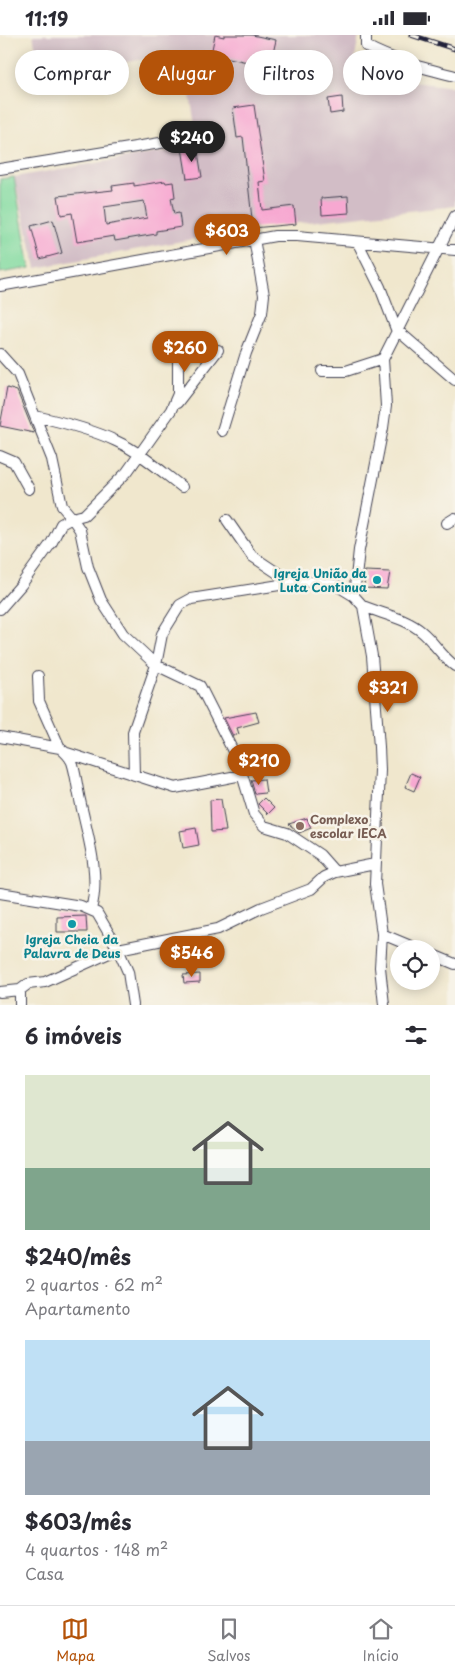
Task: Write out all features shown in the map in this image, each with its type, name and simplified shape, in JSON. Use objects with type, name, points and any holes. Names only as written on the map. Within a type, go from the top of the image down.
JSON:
[{"type":"street","points":[[366,35],[366,45],[379,53],[398,61],[455,76]]},
{"type":"street","points":[[0,169],[191,137]]},
{"type":"street","points":[[354,596],[359,550],[386,406],[383,359],[396,329],[455,217]]},
{"type":"street","points":[[0,286],[275,235],[298,235],[358,243],[455,250]]},
{"type":"street","points":[[222,431],[246,353],[262,313],[264,295],[254,239]]},
{"type":"street","points":[[358,243],[383,294],[396,329],[455,380]]},
{"type":"street","points":[[1,607],[22,585],[61,524],[84,515],[127,472],[218,351]]},
{"type":"street","points":[[171,411],[178,394],[178,353]]},
{"type":"street","points":[[0,354],[18,374],[52,459],[62,506],[80,530],[88,567],[101,600],[123,634],[156,665],[200,686],[238,761],[254,814],[264,826],[287,833],[320,855],[336,872]]},
{"type":"street","points":[[322,371],[346,371],[383,359]]},
{"type":"street","points":[[35,416],[62,422],[116,441],[139,454],[182,487]]},
{"type":"street","points":[[0,456],[14,462],[30,489]]},
{"type":"street","points":[[227,520],[252,556],[291,582]]},
{"type":"street","points":[[134,775],[133,732],[156,665],[162,633],[180,605],[191,599],[291,582],[305,581],[336,585],[354,596],[363,606],[391,616],[422,632],[441,656],[455,666]]},
{"type":"street","points":[[363,606],[372,656],[380,770],[375,864],[382,934],[380,967],[384,1005]]},
{"type":"street","points":[[38,676],[39,701],[63,750],[72,762],[94,873],[94,898],[91,909]]},
{"type":"street","points":[[0,737],[63,750],[175,788],[242,775]]},
{"type":"street","points":[[0,992],[20,990],[28,984],[45,981],[118,949],[218,929],[261,908],[311,889],[324,877],[336,872],[375,864]]},
{"type":"street","points":[[0,893],[91,909],[97,913],[118,949],[128,972],[133,1005]]},
{"type":"street","points":[[382,934],[396,940]]},
{"type":"street","points":[[440,958],[455,964]]},
{"type":"street","points":[[20,990],[20,1005]]},
{"type":"shaded area","points":[[33,35],[359,35],[356,50],[343,50],[343,95],[422,95],[422,83],[455,87],[455,206],[253,228],[36,268],[14,177],[203,145],[197,137],[190,95],[234,95],[234,50],[139,50],[139,60],[129,62],[129,50],[36,50]]},
{"type":"green space","points":[[14,177],[30,268],[0,273],[0,179]]},
{"type":"building","points":[[215,35],[224,37],[224,35],[252,35],[276,40],[274,50],[244,50],[244,61],[234,59],[234,50],[212,50]]},
{"type":"building","points":[[342,97],[343,112],[330,114],[328,99]]},
{"type":"building","points":[[254,105],[265,181],[259,182],[262,210],[294,206],[296,224],[253,228],[243,137],[237,138],[233,108]]},
{"type":"building","points":[[197,146],[202,177],[187,179],[182,148]]},
{"type":"building","points":[[165,181],[166,183],[173,182],[175,197],[171,198],[174,214],[179,213],[181,227],[156,231],[156,234],[115,241],[114,236],[77,242],[72,213],[61,215],[58,196],[113,190],[112,186],[134,183],[134,186]],"holes":[[[144,201],[147,218],[106,225],[104,207]]]},
{"type":"building","points":[[348,196],[349,213],[322,215],[321,198]]},
{"type":"building","points":[[53,220],[62,253],[40,259],[31,226]]},
{"type":"building","points":[[7,388],[17,391],[34,433],[0,426]]},
{"type":"building","name":"Igreja União da Luta Continua","points":[[365,571],[390,572],[387,589],[364,588]]},
{"type":"building","points":[[256,712],[259,722],[237,728],[239,734],[233,736],[224,718]]},
{"type":"building","points":[[411,773],[420,777],[414,791],[405,787]]},
{"type":"building","points":[[264,779],[266,793],[255,794],[251,780]]},
{"type":"building","points":[[264,798],[274,808],[268,814],[258,804]]},
{"type":"building","points":[[221,799],[226,831],[211,832],[210,800]]},
{"type":"building","name":"Complexo escolar IECA","points":[[307,818],[311,828],[299,833],[289,824]]},
{"type":"building","points":[[196,828],[199,845],[183,848],[180,831]]},
{"type":"building","name":"Igreja Cheia da Palavra de Deus","points":[[86,916],[87,932],[57,932],[57,917]]},
{"type":"building","points":[[200,974],[200,982],[184,983],[183,975]]},
{"type":"railway","points":[[411,35],[455,49]]},
{"type":"place","name":"Igreja União da Luta Continua","points":[[377,580]]},
{"type":"place","name":"Complexo escolar IECA","points":[[300,826]]},
{"type":"place","name":"Igreja Cheia da Palavra de Deus","points":[[72,924]]}]
